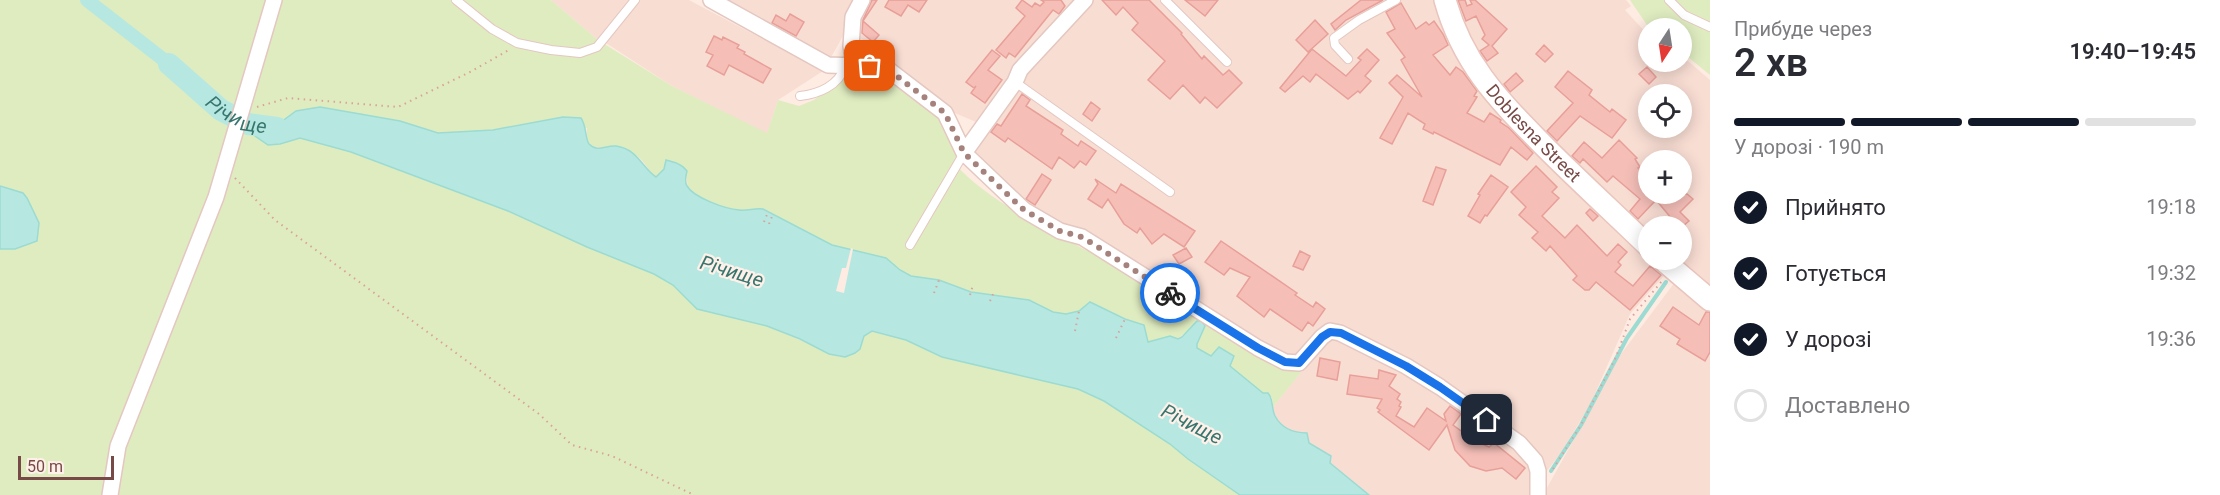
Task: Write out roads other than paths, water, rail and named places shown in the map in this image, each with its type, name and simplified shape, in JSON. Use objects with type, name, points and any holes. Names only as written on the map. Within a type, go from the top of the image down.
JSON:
[{"type":"street","points":[[110,495],[118,446],[216,197],[274,0]]},
{"type":"street","points":[[711,0],[828,65],[885,67],[945,113],[964,153],[1024,210],[1060,231],[1082,237],[1229,330],[1285,362],[1299,363],[1322,337],[1330,332],[1341,333],[1406,366],[1519,443],[1535,461],[1538,495]]},
{"type":"street","points":[[850,66],[852,17],[862,0]]},
{"type":"street","points":[[964,153],[1015,82],[1020,70],[1085,0]]},
{"type":"street","name":"Doblesna Street","points":[[1445,0],[1452,24],[1472,64],[1499,100],[1638,236]]},
{"type":"street","points":[[1663,270],[1710,300]]},
{"type":"lane","points":[[456,0],[492,29],[517,43],[580,53],[597,47],[635,0]]},
{"type":"lane","points":[[1165,0],[1227,62]]},
{"type":"lane","points":[[1348,60],[1335,45],[1334,38],[1359,20],[1396,0]]},
{"type":"lane","points":[[1669,0],[1684,15],[1710,27]]},
{"type":"lane","points":[[800,96],[815,94],[830,86],[850,66]]},
{"type":"lane","points":[[1015,82],[1170,192]]},
{"type":"lane","points":[[910,245],[964,153]]},
{"type":"water","points":[[320,107],[400,121],[438,133],[493,130],[563,117],[581,118],[588,142],[592,147],[616,146],[630,151],[656,177],[664,169],[666,160],[678,164],[687,171],[685,180],[687,186],[703,199],[733,209],[763,209],[832,245],[886,258],[911,276],[939,280],[971,292],[1029,300],[1053,312],[1066,314],[1079,311],[1090,302],[1125,319],[1144,325],[1148,342],[1170,336],[1178,339],[1197,321],[1202,321],[1205,326],[1197,348],[1211,356],[1219,347],[1234,356],[1230,366],[1263,393],[1268,393],[1275,416],[1281,424],[1293,431],[1307,433],[1309,443],[1331,456],[1330,463],[1369,495],[1240,495],[1170,444],[1104,401],[1078,389],[942,357],[906,340],[872,331],[864,336],[860,349],[855,353],[845,357],[829,354],[767,326],[697,309],[673,285],[654,274],[508,211],[351,152],[300,138],[268,145],[245,129],[251,119],[277,125],[296,111]]},
{"type":"water","points":[[0,186],[23,193],[27,198],[39,223],[37,241],[15,249],[0,249]]},
{"type":"waterway","points":[[87,0],[169,64]]},
{"type":"waterway","name":"Річище","points":[[169,64],[221,110],[248,124],[277,128]]},
{"type":"waterway","points":[[1551,471],[1581,425],[1627,338],[1666,282]]}]
